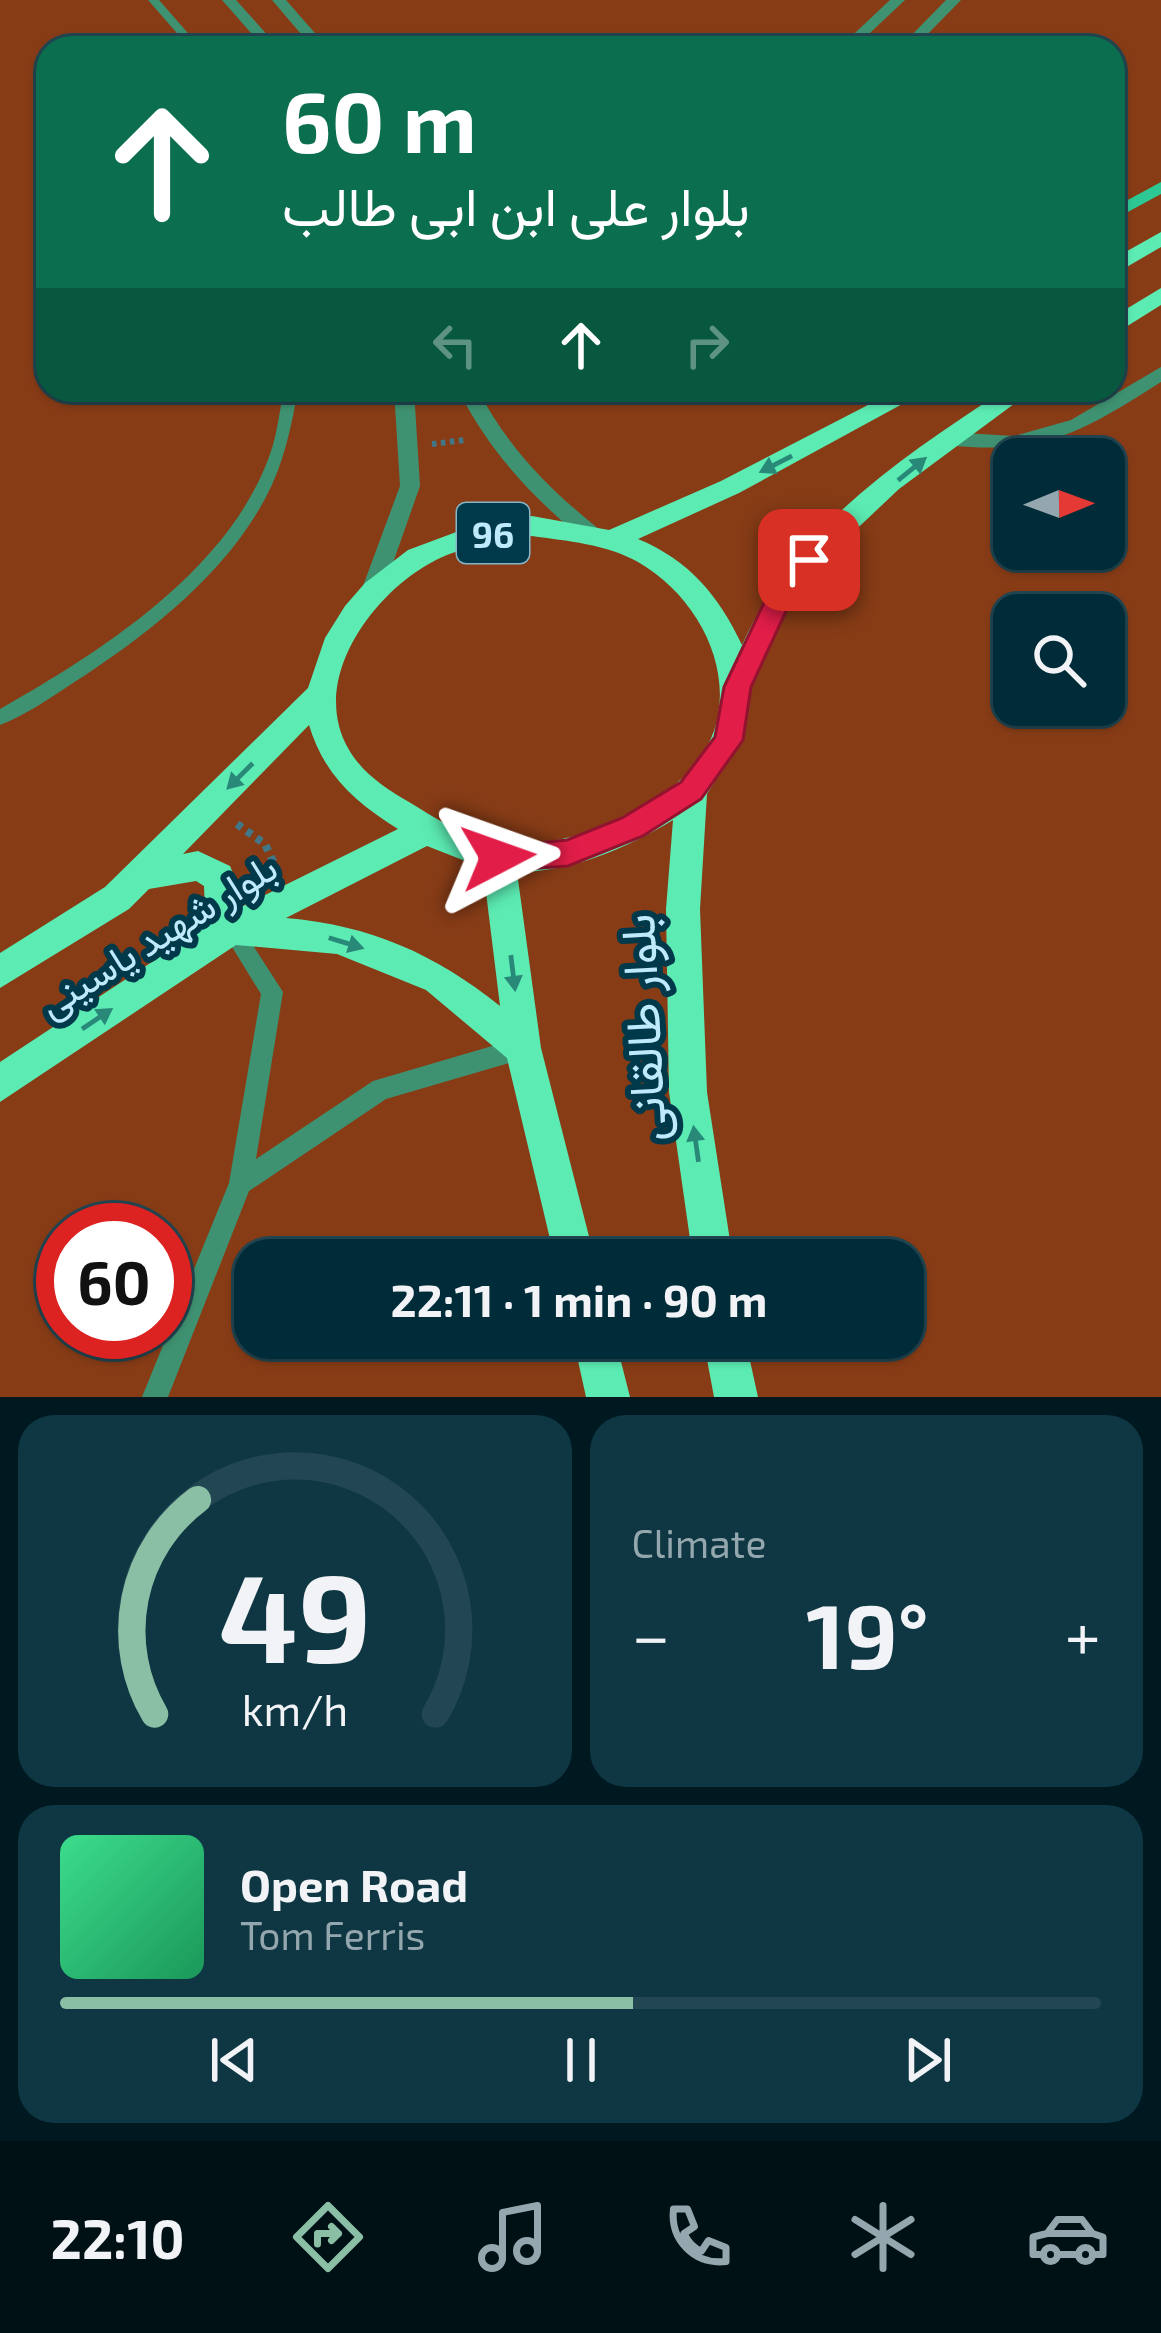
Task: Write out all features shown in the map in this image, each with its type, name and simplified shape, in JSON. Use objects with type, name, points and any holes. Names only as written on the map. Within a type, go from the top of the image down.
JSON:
[{"type":"main road","points":[[1125,208],[1161,187]]},
{"type":"main road","points":[[1125,260],[1161,238]]},
{"type":"main road","points":[[1125,320],[1161,295]]},
{"type":"main road","points":[[601,538],[730,487],[892,402]]},
{"type":"main road","name":"96","points":[[737,687],[726,632],[694,590],[648,555],[601,538],[532,526],[473,536],[417,558],[371,594],[337,638],[322,693],[330,746],[369,796],[427,830],[498,857],[568,853],[632,827],[691,791],[729,740],[737,687],[782,590],[837,530],[947,440],[1003,402]]},
{"type":"main road","name":"بلوار شهید یاسینی","points":[[0,972],[117,898],[322,693]]},
{"type":"main road","name":"بلوار طالقانی","points":[[691,791],[683,909],[688,1092],[710,1239]]},
{"type":"main road","name":"بلوار شهید یاسینی","points":[[0,1084],[219,936],[427,830]]},
{"type":"main road","points":[[498,857],[523,1048],[569,1239]]},
{"type":"main road","points":[[142,875],[198,866],[218,876],[225,894],[219,936],[338,938],[438,978],[523,1048]]},
{"type":"main road","points":[[598,1359],[608,1397]]},
{"type":"street","points":[[229,0],[261,36]]},
{"type":"street","points":[[279,0],[310,36]]},
{"type":"street","points":[[859,36],[898,0]]},
{"type":"street","points":[[918,36],[954,0]]},
{"type":"street","points":[[1125,395],[1161,373]]},
{"type":"street","points":[[371,594],[410,486],[405,402]]},
{"type":"street","points":[[474,402],[490,438],[528,483],[601,538]]},
{"type":"street","points":[[947,440],[1014,442],[1078,424],[1114,402]]},
{"type":"lane","points":[[153,0],[185,36]]},
{"type":"lane","points":[[0,718],[158,617],[220,553],[266,476],[290,402]]},
{"type":"lane","points":[[155,1397],[241,1183],[272,992],[219,936]]},
{"type":"lane","points":[[241,1183],[381,1089],[523,1048]]},
{"type":"path","points":[[408,447],[490,438]]},
{"type":"path","points":[[212,805],[265,844],[291,898]]},
{"type":"shaded area","points":[[0,0],[1161,0],[1161,1397],[0,1397]]},
{"type":"route","points":[[498,857],[568,853],[632,827],[691,791],[729,740],[737,687],[782,590],[809,560]]}]
